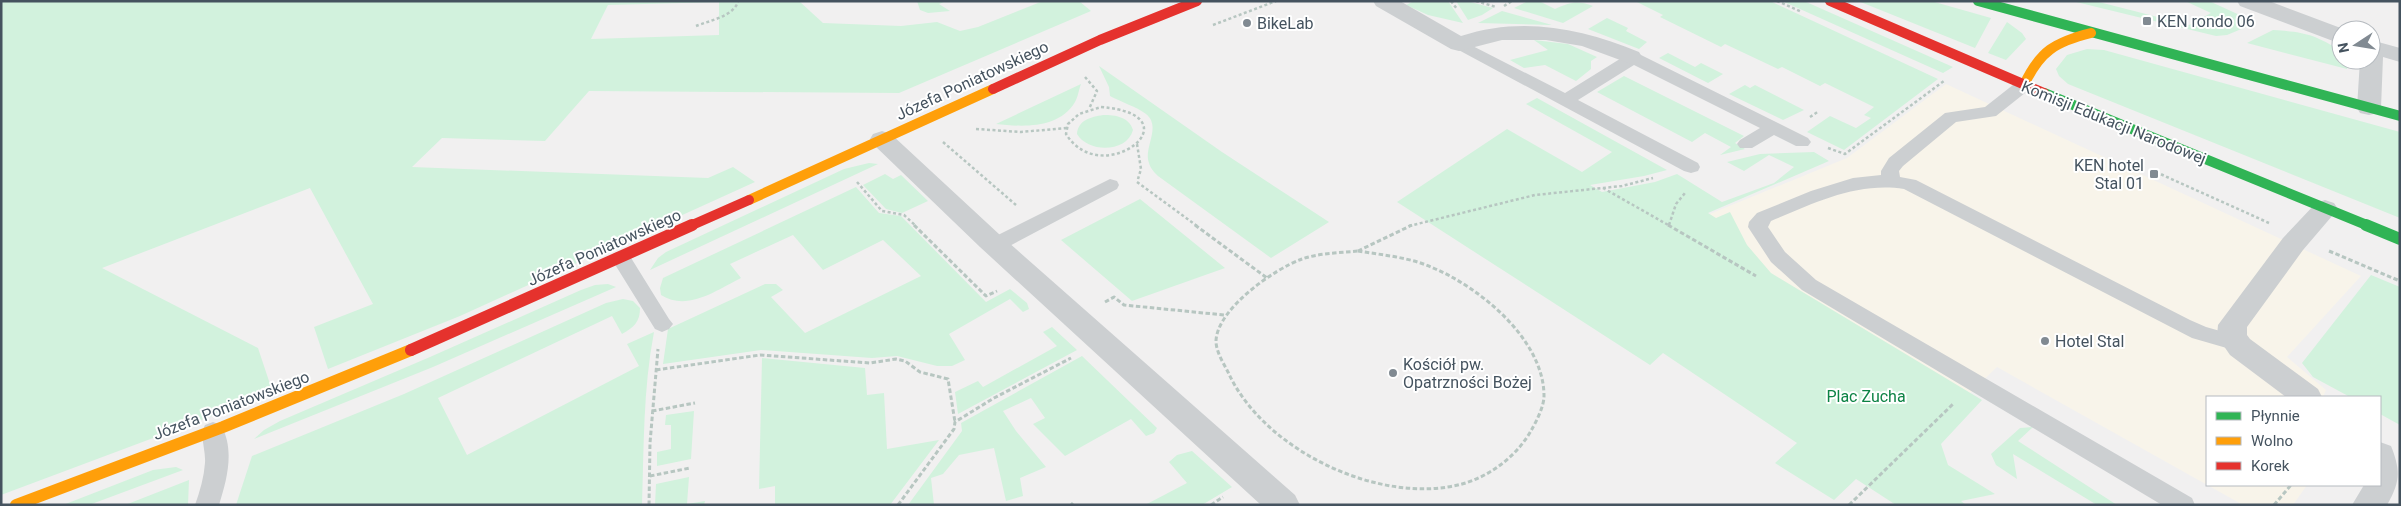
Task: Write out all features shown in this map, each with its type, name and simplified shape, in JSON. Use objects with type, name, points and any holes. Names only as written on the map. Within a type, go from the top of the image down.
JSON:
[{"type":"street","name":"Józefa Poniatowskiego","points":[[16,505],[213,430],[407,352],[621,258],[1100,40],[1197,1]]},
{"type":"street","points":[[1384,1],[1459,44],[1485,34],[1501,32],[1563,34],[1603,44],[1632,57]]},
{"type":"street","name":"Komisji Edukacji Narodowej","points":[[1830,1],[2024,85],[2400,239]]},
{"type":"street","points":[[1978,1],[2400,116]]},
{"type":"street","points":[[2248,1],[2331,32]]},
{"type":"street","points":[[2024,85],[2032,66],[2043,50],[2061,40],[2093,33]]},
{"type":"street","points":[[2381,50],[2400,55]]},
{"type":"street","points":[[2369,108],[2371,70]]},
{"type":"street","points":[[882,139],[995,245],[1284,505]]},
{"type":"street","points":[[2306,396],[2273,373],[2237,343],[2232,336],[2233,325],[2293,244],[2325,209]]},
{"type":"street","points":[[2381,457],[2385,468],[2385,476],[2381,483]]},
{"type":"street","points":[[2369,505],[2379,486]]},
{"type":"lane","points":[[1459,44],[1691,167]]},
{"type":"lane","points":[[1564,101],[1632,57],[1802,142]]},
{"type":"lane","points":[[1891,180],[1890,170],[1896,162],[1951,117],[1990,112],[2024,85]]},
{"type":"lane","points":[[1746,144],[1773,128]]},
{"type":"lane","points":[[2184,505],[1809,285],[1778,257],[1758,228],[1759,222],[1764,217],[1846,184],[1891,180],[1909,184],[1926,191],[2200,333],[2237,343]]},
{"type":"lane","points":[[995,245],[1110,185]]},
{"type":"lane","points":[[621,258],[662,324]]},
{"type":"lane","points":[[206,505],[217,477],[219,462],[218,447],[213,430]]},
{"type":"path","points":[[696,26],[730,12],[737,6],[738,1]]},
{"type":"path","points":[[1080,71],[1097,91],[1088,110]]},
{"type":"path","points":[[1113,107],[1135,114],[1142,121],[1145,129],[1143,137],[1137,144],[1115,154],[1089,154],[1070,143],[1066,136],[1066,128],[1070,121],[1078,114],[1088,110],[1113,107]]},
{"type":"path","points":[[971,128],[1004,133],[1066,128]]},
{"type":"path","points":[[942,142],[1037,223]]},
{"type":"path","points":[[1137,144],[1141,169],[1137,182]]},
{"type":"path","points":[[2154,171],[2300,238],[2400,281]]},
{"type":"path","points":[[1110,185],[1125,180],[1137,182],[1267,278]]},
{"type":"path","points":[[856,182],[882,211],[904,215],[986,296],[1003,288]]},
{"type":"path","points":[[1358,251],[1416,223],[1535,195],[1602,188]]},
{"type":"path","points":[[1668,225],[1676,204],[1686,191]]},
{"type":"path","points":[[1358,251],[1402,258],[1436,269],[1472,289],[1500,311],[1521,338],[1539,367],[1544,396],[1533,429],[1516,451],[1493,472],[1460,486],[1418,490],[1370,482],[1327,466],[1288,444],[1252,412],[1230,377],[1216,343],[1224,315],[1267,278],[1307,258],[1358,251]]},
{"type":"path","points":[[1097,307],[1114,296],[1124,305],[1224,315]]},
{"type":"path","points":[[649,505],[652,410],[662,324]]},
{"type":"path","points":[[656,370],[760,355],[870,363],[896,360],[905,361],[920,372],[948,379],[955,422],[954,429],[898,505]]},
{"type":"path","points":[[955,422],[994,398],[1075,356]]},
{"type":"path","points":[[652,410],[695,403]]},
{"type":"path","points":[[1849,505],[1954,403]]},
{"type":"path","points":[[650,476],[690,468]]},
{"type":"path","points":[[2274,505],[2289,486]]},
{"type":"shaded area","points":[[1946,84],[2361,276],[2287,357],[2326,390],[2323,396],[2206,396],[2206,484],[1997,367],[1969,394],[1678,227],[1847,158]]},
{"type":"shaded area","points":[[2209,486],[2306,486],[2293,505],[2243,505]]},
{"type":"green space","points":[[1,1],[799,1],[823,23],[901,26],[937,22],[960,31],[978,27],[1043,1],[1079,1],[1091,11],[899,93],[589,91],[545,141],[442,138],[412,167],[708,178],[733,167],[755,182],[460,316],[328,369],[314,327],[373,304],[310,188],[102,268],[258,348],[273,393],[1,495]],"holes":[[[719,2],[719,35],[591,39],[608,5]]]},
{"type":"green space","points":[[917,1],[946,1],[939,4],[950,11],[928,13],[920,10]]},
{"type":"green space","points":[[1414,1],[1448,1],[1463,23],[1428,15],[1406,5]]},
{"type":"green space","points":[[1456,1],[1467,1],[1493,8],[1482,15],[1468,20]]},
{"type":"green space","points":[[1528,1],[1539,1],[1555,9],[1574,3],[1593,6],[1563,23],[1514,8]]},
{"type":"green space","points":[[1635,1],[1770,1],[1938,79],[1844,150],[1807,132],[1830,116],[1856,128],[1871,118],[1864,115],[1874,107],[1825,83],[1820,86],[1782,67],[1778,69],[1725,44],[1721,47],[1660,17],[1663,15]]},
{"type":"green space","points":[[1782,1],[1804,1],[1953,67],[1943,73]]},
{"type":"green space","points":[[1858,1],[1931,1],[1991,18],[1975,48]]},
{"type":"green space","points":[[2072,1],[2095,1],[2189,25],[2211,13],[2185,1],[2209,1],[2244,17],[2251,22],[2251,25],[2227,35],[2216,36]]},
{"type":"green space","points":[[1502,11],[1552,25],[1478,23]]},
{"type":"green space","points":[[1607,18],[1628,28],[1626,31],[1647,42],[1639,49],[1588,29]]},
{"type":"green space","points":[[2007,22],[2022,33],[2026,39],[2006,60],[1988,53]]},
{"type":"green space","points":[[2273,30],[2301,33],[2316,37],[2331,45],[2331,65],[2247,43]]},
{"type":"green space","points":[[1534,40],[1568,44],[1597,57],[1591,61],[1591,69],[1576,81],[1545,65],[1524,68],[1510,60],[1548,50]]},
{"type":"green space","points":[[2087,49],[2104,50],[2400,132],[2400,218],[2068,84],[2059,76],[2056,69],[2067,55]]},
{"type":"green space","points":[[1668,53],[1695,67],[1701,63],[1723,74],[1708,83],[1659,58]]},
{"type":"green space","points":[[1099,66],[1222,152],[1329,222],[1271,258],[1154,172],[1148,157],[1152,131],[1150,119],[1142,111],[1110,96],[1109,87]]},
{"type":"green space","points":[[1624,76],[1744,136],[1735,143],[1745,149],[1720,155],[1731,147],[1705,133],[1692,142],[1597,92]]},
{"type":"green space","points":[[1081,84],[1077,98],[1068,111],[1050,122],[1017,126],[996,124]]},
{"type":"green space","points":[[1745,85],[1750,88],[1755,85],[1804,110],[1783,120],[1729,94]]},
{"type":"green space","name":"Plac Zucha","points":[[1537,98],[1667,170],[1590,185],[1602,192],[1655,182],[1677,174],[1722,202],[1774,183],[1794,167],[1769,155],[1744,171],[1727,162],[1760,154],[1814,152],[1829,161],[1708,213],[1716,218],[1730,212],[1747,245],[1771,273],[1982,400],[1941,444],[1948,465],[1995,494],[1961,501],[1966,505],[1896,505],[1856,479],[1834,500],[1775,463],[1797,443],[1663,353],[1650,365],[1397,202],[1507,129],[1582,172],[1612,152],[1526,104]]},
{"type":"green space","points":[[1103,115],[1117,116],[1128,122],[1133,130],[1129,138],[1123,143],[1107,148],[1090,145],[1082,140],[1077,134],[1080,125],[1090,118]]},
{"type":"green space","points":[[869,163],[878,164],[650,270],[658,258],[666,252],[844,169]]},
{"type":"green space","points":[[885,174],[893,179],[901,175],[928,201],[902,213],[886,209],[863,185]]},
{"type":"green space","points":[[856,187],[879,213],[901,216],[986,302],[1010,289],[1027,303],[1029,309],[1023,312],[1010,299],[949,334],[965,360],[952,366],[937,366],[897,356],[872,358],[761,350],[663,364],[668,329],[765,284],[776,284],[783,290],[771,297],[805,333],[921,276],[883,240],[823,270],[793,235],[730,264],[741,278],[712,293],[691,300],[681,301],[671,300],[661,295],[660,288],[663,278]]},
{"type":"green space","points":[[1140,199],[1225,268],[1132,301],[1061,240]]},
{"type":"green space","points":[[2371,275],[2400,287],[2400,425],[2381,415],[2381,396],[2348,396],[2313,377],[2302,363]]},
{"type":"green space","points":[[608,284],[616,287],[433,367],[254,439],[264,430],[280,421],[581,290],[595,285]]},
{"type":"green space","points":[[623,299],[633,301],[640,308],[636,324],[622,334],[612,316],[438,398],[467,455],[639,366],[627,344],[654,332],[646,396],[642,505],[236,505],[252,456],[404,394],[606,303]]},
{"type":"green space","points":[[1052,327],[1077,350],[958,414],[955,392],[978,381],[983,387],[1057,346],[1043,332]]},
{"type":"green space","points":[[1082,356],[1157,428],[1154,433],[1146,436],[1131,419],[1065,456],[1033,424],[1045,418],[1031,398],[1003,411],[1016,431],[1046,467],[1020,478],[1023,496],[1006,501],[994,448],[959,455],[943,474],[931,478],[934,505],[908,505],[962,431],[961,423]]},
{"type":"green space","points":[[762,358],[865,368],[867,395],[884,393],[887,449],[939,440],[890,505],[775,505],[775,486],[759,489]]},
{"type":"green space","points":[[694,411],[691,459],[657,466],[657,452],[671,449],[671,425],[665,425],[666,415]]},
{"type":"green space","points":[[2033,427],[2018,441],[2117,505],[2097,505],[2013,454],[2017,479],[1996,465],[1991,454],[2020,428]]},
{"type":"green space","points":[[1192,451],[1232,487],[1202,505],[1145,505],[1187,483],[1169,462],[1177,455]]},
{"type":"green space","points":[[176,467],[183,470],[89,505],[63,505],[153,470]]},
{"type":"green space","points":[[689,477],[687,504],[705,501],[704,505],[655,505],[656,484]]},
{"type":"green space","points":[[189,480],[188,505],[125,505]]},
{"type":"traffic: fast","points":[[1978,1],[2400,116]]},
{"type":"traffic: fast","points":[[2044,93],[2400,239]]},
{"type":"traffic: slow","points":[[2024,85],[2036,63],[2049,48],[2091,33]]},
{"type":"traffic: slow","points":[[749,200],[993,89]]},
{"type":"traffic: slow","points":[[16,505],[223,427],[411,350]]},
{"type":"traffic: jam","points":[[993,89],[1100,40],[1197,1]]},
{"type":"traffic: jam","points":[[1830,1],[2044,93]]},
{"type":"traffic: jam","points":[[411,350],[749,200]]},
{"type":"place","name":"KEN rondo 06","points":[[2147,21]]},
{"type":"place","name":"BikeLab","points":[[1247,23]]},
{"type":"place","name":"KEN hotel Stal 01","points":[[2154,174]]},
{"type":"place","name":"Hotel Stal","points":[[2045,341]]},
{"type":"place","name":"Kościół pw. Opatrzności Bożej","points":[[1393,373]]}]
